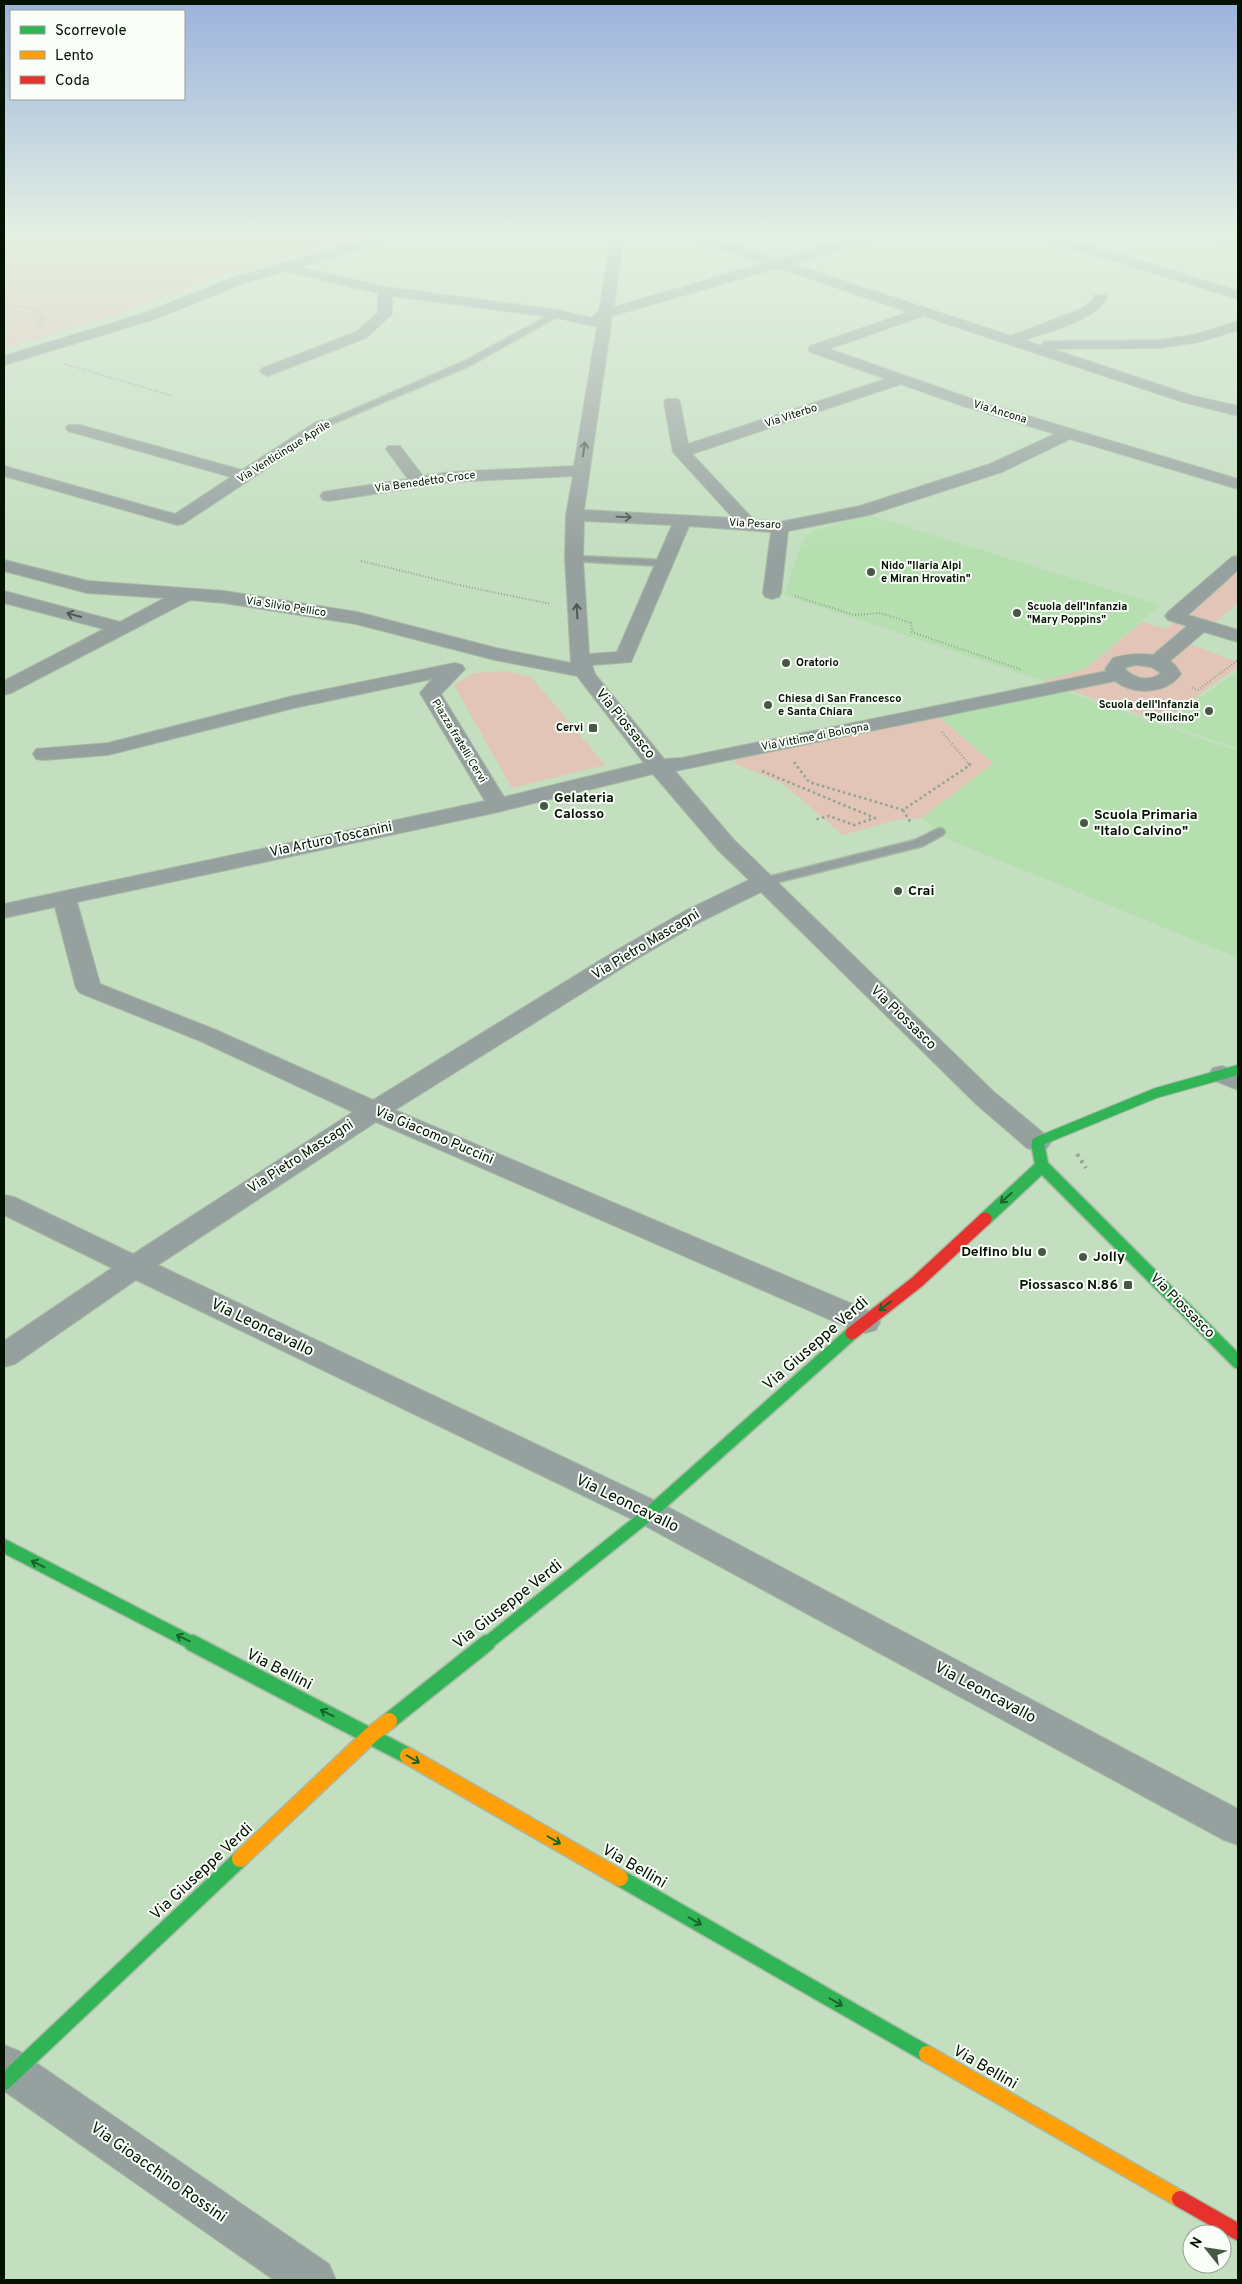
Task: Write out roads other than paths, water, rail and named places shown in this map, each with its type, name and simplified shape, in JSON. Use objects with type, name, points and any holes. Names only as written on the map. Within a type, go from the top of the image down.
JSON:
[{"type":"street","points":[[4,361],[71,340]]},
{"type":"street","points":[[268,371],[349,340]]},
{"type":"street","points":[[600,340],[575,515],[574,559],[582,666],[624,658],[683,520]]},
{"type":"street","name":"Via Ancona","points":[[842,340],[815,349],[902,380],[1069,434],[1238,484]]},
{"type":"street","points":[[1006,340],[1188,398],[1238,411]]},
{"type":"street","points":[[1016,343],[1024,340]]},
{"type":"street","points":[[1016,343],[1160,344],[1189,340]]},
{"type":"street","name":"Via Viterbo","points":[[680,452],[902,380]]},
{"type":"street","points":[[672,402],[680,452],[748,524]]},
{"type":"street","name":"Via Venticinque Aprile","points":[[4,471],[177,520],[322,425]]},
{"type":"street","points":[[74,428],[245,476]]},
{"type":"street","name":"Via Pesaro","points":[[575,515],[780,527],[858,515],[929,488],[996,468],[1069,434]]},
{"type":"street","points":[[394,449],[419,482]]},
{"type":"street","points":[[996,468],[1018,476]]},
{"type":"street","name":"Via Benedetto Croce","points":[[329,496],[450,477],[581,471]]},
{"type":"street","points":[[929,488],[948,500]]},
{"type":"street","points":[[772,591],[780,527]]},
{"type":"street","points":[[1238,561],[1175,616],[1238,636]]},
{"type":"street","points":[[4,565],[86,587],[186,595]]},
{"type":"street","name":"Via Silvio Pellico","points":[[4,689],[186,595],[224,597],[357,618],[496,654],[582,666]]},
{"type":"street","points":[[4,597],[121,628]]},
{"type":"street","points":[[1157,662],[1200,625]]},
{"type":"street","name":"Piazza fratelli Cervi","points":[[496,654],[459,669],[453,669],[430,693],[498,804]]},
{"type":"street","points":[[1136,659],[1157,662],[1168,669],[1171,674],[1167,680],[1156,684],[1128,681],[1118,675],[1115,670],[1120,662],[1136,659]]},
{"type":"street","name":"Via Piossasco","points":[[582,666],[658,766],[679,788],[726,845],[985,1098],[1238,1362]]},
{"type":"street","points":[[44,754],[108,749],[293,702],[453,669]]},
{"type":"street","name":"Via Vittime di Bologna","points":[[658,766],[780,744],[1118,675]]},
{"type":"street","name":"Via Arturo Toscanini","points":[[4,911],[498,804],[658,766]]},
{"type":"street","name":"Via Pietro Mascagni","points":[[4,1356],[133,1266],[374,1111],[671,928],[722,900],[762,882]]},
{"type":"street","name":"Via Giacomo Puccini","points":[[64,897],[89,988],[207,1035],[374,1111],[865,1322]]},
{"type":"street","points":[[1040,1154],[1156,1093],[1233,1075]]},
{"type":"street","name":"Via Giuseppe Verdi","points":[[7,2074],[371,1735],[650,1513],[865,1322],[917,1282],[1040,1154]]},
{"type":"street","name":"Via Leoncavallo","points":[[4,1204],[650,1513],[1238,1828]]},
{"type":"street","name":"Via Bellini","points":[[4,1546],[371,1735],[1238,2232]]},
{"type":"street","name":"Via Gioacchino Rossini","points":[[7,2074],[313,2280]]},
{"type":"lane","name":"Via Venticinque Aprile","points":[[322,425],[468,363],[511,340]]},
{"type":"lane","points":[[574,559],[665,563]]},
{"type":"lane","points":[[762,882],[919,843],[939,832]]},
{"type":"place","name":"Nido \"Ilaria Alpi e Miran Hrovatin\"","points":[[871,572]]},
{"type":"place","name":"Scuola dell'Infanzia \"Mary Poppins\"","points":[[1017,613]]},
{"type":"place","name":"Oratorio","points":[[786,663]]},
{"type":"place","name":"Chiesa di San Francesco e Santa Chiara","points":[[768,705]]},
{"type":"place","name":"Scuola dell'Infanzia \"Pollicino\"","points":[[1209,711]]},
{"type":"place","name":"Cervi","points":[[593,728]]},
{"type":"place","name":"Gelateria Calosso","points":[[544,806]]},
{"type":"place","name":"Scuola Primaria \"Italo Calvino\"","points":[[1084,823]]},
{"type":"place","name":"Crai","points":[[898,891]]},
{"type":"place","name":"Delfino blu","points":[[1042,1252]]},
{"type":"place","name":"Jolly","points":[[1083,1257]]},
{"type":"place","name":"Piossasco N.86","points":[[1128,1285]]}]
